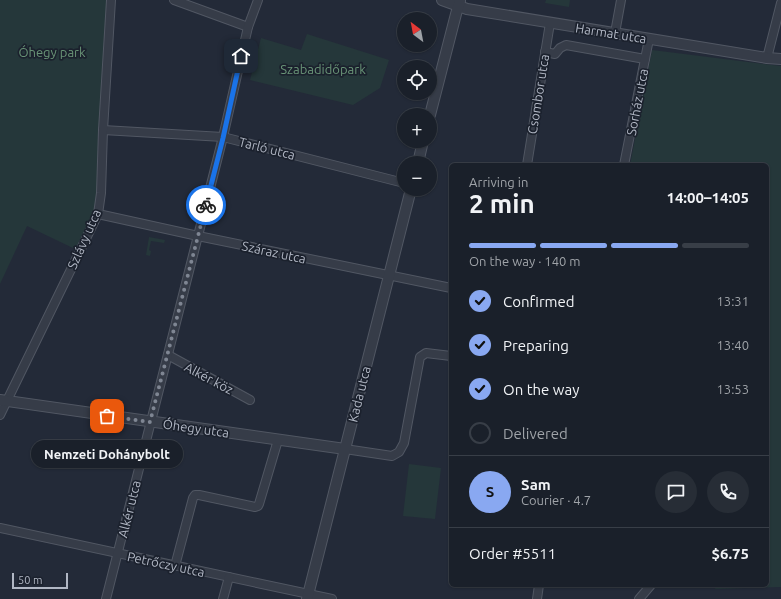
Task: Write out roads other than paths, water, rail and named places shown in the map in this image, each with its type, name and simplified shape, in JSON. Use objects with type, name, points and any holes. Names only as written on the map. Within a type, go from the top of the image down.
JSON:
[{"type":"street","name":"Szlávy utca","points":[[0,415],[3,401],[98,214],[101,193],[103,130],[111,0]]},
{"type":"street","points":[[174,0],[248,27]]},
{"type":"street","name":"Alkér utca","points":[[106,599],[223,138],[248,27],[258,0]]},
{"type":"street","name":"Harmat utca","points":[[442,0],[459,3],[466,9],[767,58],[781,59]]},
{"type":"street","points":[[615,33],[621,2]]},
{"type":"street","points":[[432,108],[459,3]]},
{"type":"street","points":[[767,58],[781,3]]},
{"type":"street","name":"Csombor utca","points":[[527,163],[550,23]]},
{"type":"street","name":"Sorház utca","points":[[624,163],[649,39]]},
{"type":"street","points":[[545,52],[555,54],[560,48],[566,45],[645,59]]},
{"type":"street","name":"Tarló utca","points":[[103,130],[223,138],[397,181]]},
{"type":"street","name":"Kada utca","points":[[307,596],[409,196]]},
{"type":"street","name":"Száraz utca","points":[[98,214],[449,288]]},
{"type":"street","points":[[345,449],[392,456],[399,452],[404,443],[420,358],[426,353],[449,356]]},
{"type":"street","name":"Alkér köz","points":[[168,355],[250,400]]},
{"type":"street","name":"Óhegy utca","points":[[3,401],[345,449]]},
{"type":"street","points":[[175,566],[195,495],[255,507],[258,506],[278,440]]},
{"type":"street","name":"Petrőczy utca","points":[[0,528],[229,577],[307,596],[332,599]]},
{"type":"street","points":[[223,599],[229,577]]},
{"type":"street","points":[[537,599],[540,587]]},
{"type":"street","points":[[639,599],[649,587]]},
{"type":"place","name":"Nemzeti Dohánybolt","points":[[107,416]]},
{"type":"park label","name":"Óhegy park","points":[[52,52]]},
{"type":"park label","name":"Szabadidőpark","points":[[323,69]]}]
